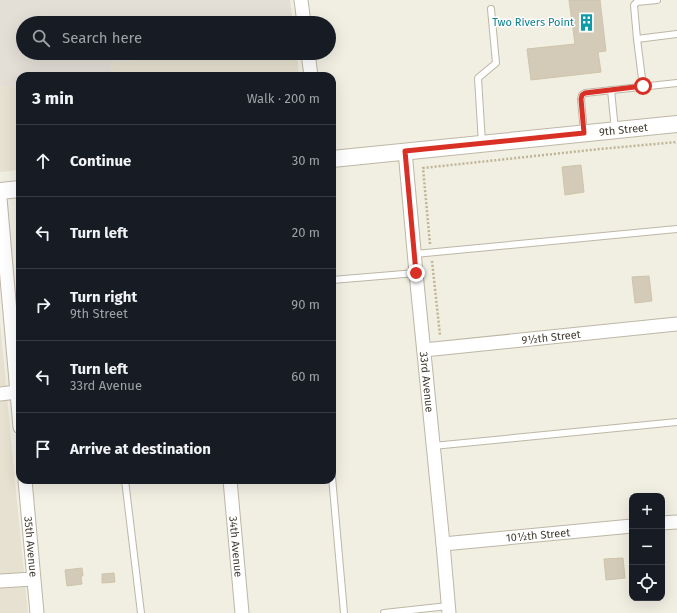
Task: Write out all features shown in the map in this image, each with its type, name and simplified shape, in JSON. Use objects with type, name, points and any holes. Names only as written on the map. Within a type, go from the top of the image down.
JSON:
[{"type":"street","points":[[301,0],[303,16]]},
{"type":"street","points":[[309,60],[310,72]]},
{"type":"street","name":"9th Street","points":[[336,159],[677,124]]},
{"type":"street","name":"33rd Avenue","points":[[405,151],[449,610]]},
{"type":"street","points":[[0,191],[16,189]]},
{"type":"street","points":[[0,198],[15,311],[16,352]]},
{"type":"street","name":"9½th Street","points":[[424,350],[677,324]]},
{"type":"street","points":[[0,394],[16,392]]},
{"type":"street","name":"35th Avenue","points":[[25,484],[37,613]]},
{"type":"street","name":"34th Avenue","points":[[230,484],[242,613]]},
{"type":"street","points":[[665,523],[677,522]]},
{"type":"street","name":"10½th Street","points":[[443,544],[629,526]]},
{"type":"street","points":[[0,581],[33,578]]},
{"type":"lane","points":[[643,86],[634,5],[637,2],[657,0]]},
{"type":"lane","points":[[482,143],[478,78],[496,63],[491,9]]},
{"type":"lane","points":[[637,39],[677,34]]},
{"type":"lane","points":[[584,133],[581,99],[582,95],[585,93],[677,83]]},
{"type":"lane","points":[[611,90],[615,130]]},
{"type":"lane","points":[[415,254],[677,229]]},
{"type":"lane","points":[[336,280],[416,273]]},
{"type":"lane","points":[[433,446],[677,422]]},
{"type":"lane","points":[[125,484],[141,613]]},
{"type":"lane","points":[[333,484],[344,613]]},
{"type":"lane","points":[[384,613],[449,610]]},
{"type":"path","points":[[600,149],[677,142]]},
{"type":"shaded area","points":[[0,0],[290,0],[292,16],[16,16],[16,60],[132,60],[111,62],[112,72],[16,72],[16,85],[0,87]]},
{"type":"shaded area","points":[[132,60],[298,60],[299,72],[112,72],[111,62]]},
{"type":"shaded area","points":[[16,85],[16,170],[0,172],[0,87]]},
{"type":"shaded area","points":[[0,322],[15,481],[28,613],[0,613]]},
{"type":"building","name":"Two Rivers Point","points":[[569,0],[600,0],[606,51],[598,52],[601,72],[531,80],[527,49],[575,44]]},
{"type":"building","points":[[581,165],[584,192],[565,195],[562,167]]},
{"type":"building","points":[[649,276],[652,301],[635,303],[632,277]]},
{"type":"building","points":[[623,558],[625,578],[606,580],[604,559]]},
{"type":"building","points":[[82,568],[82,584],[67,586],[65,570]]},
{"type":"building","points":[[114,573],[115,582],[102,583],[102,574]]},
{"type":"place","name":"Two Rivers Point","points":[[587,22]]},
{"type":"route","points":[[416,273],[405,151],[584,133],[581,99],[582,95],[585,93],[643,86]]}]
